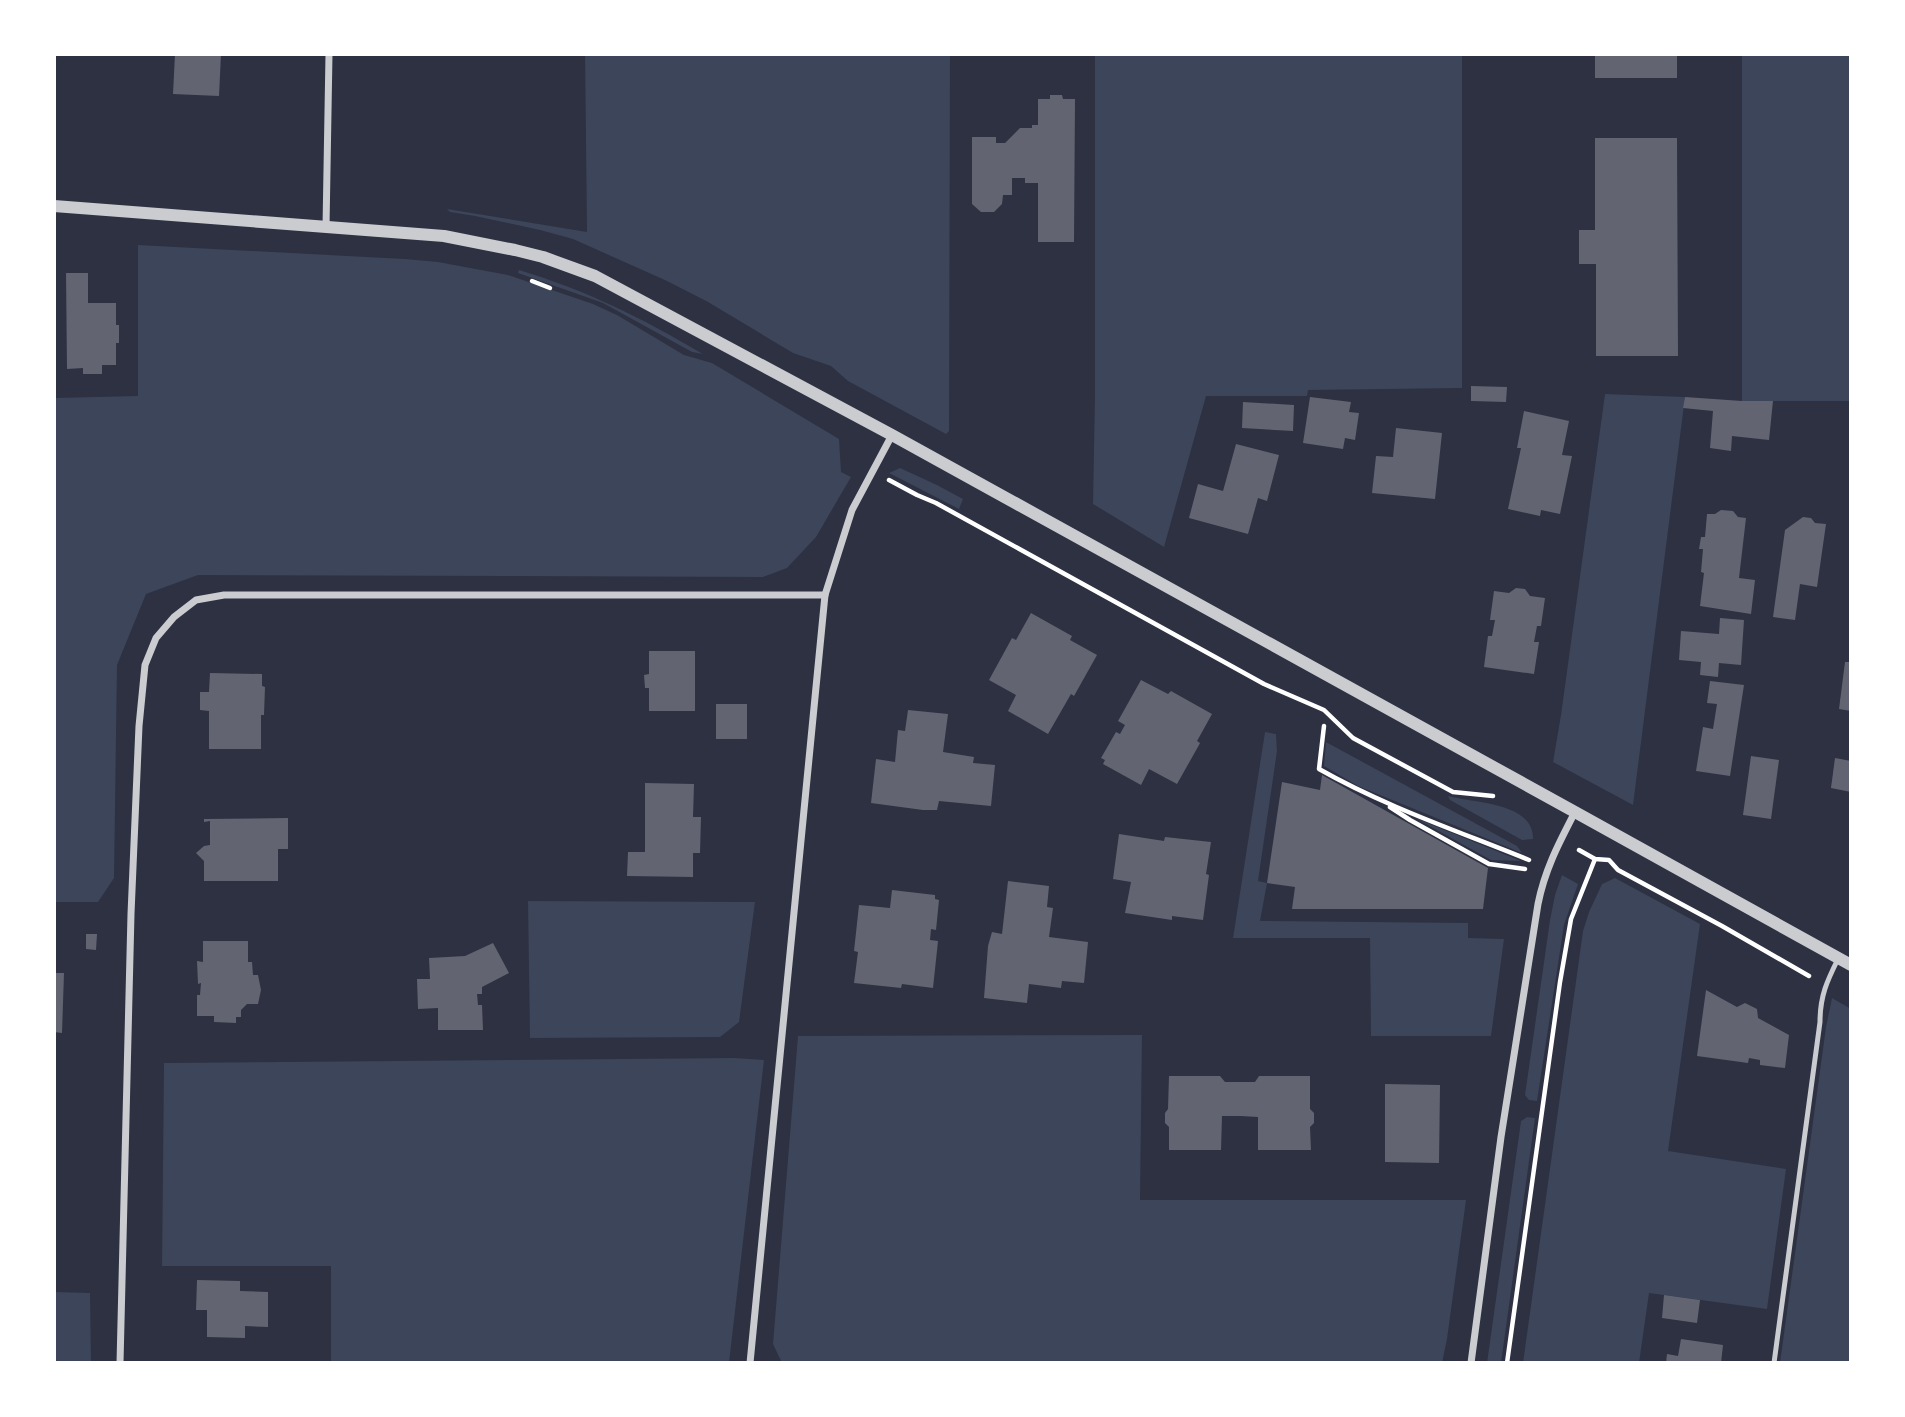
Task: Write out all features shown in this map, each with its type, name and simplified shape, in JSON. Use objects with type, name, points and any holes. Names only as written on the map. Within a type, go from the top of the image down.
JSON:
[{"type":"street","points":[[326,227],[329,54]]},
{"type":"street","points":[[54,206],[463,239],[515,250],[569,266],[618,287],[892,435],[1851,965]]},
{"type":"street","points":[[750,1363],[825,595],[852,510],[892,435]]},
{"type":"street","points":[[120,1363],[131,914],[139,726],[145,665],[156,638],[174,617],[196,600],[224,595],[825,595]]},
{"type":"street","points":[[1471,1363],[1501,1137],[1538,904],[1551,858],[1576,812]]},
{"type":"lane","points":[[1773,1363],[1820,1007],[1825,985],[1838,958]]},
{"type":"path","points":[[873,471],[1264,684],[1324,709],[1353,738],[1453,792],[1496,797]]},
{"type":"path","points":[[1324,726],[1319,769],[1383,802],[1529,860]]},
{"type":"path","points":[[1383,802],[1489,864],[1525,869]]},
{"type":"path","points":[[1584,853],[1595,859],[1609,860],[1618,870],[1825,985]]},
{"type":"path","points":[[1507,1363],[1570,919],[1595,859]]},
{"type":"shaded area","points":[[585,54],[950,54],[949,431],[946,434],[848,381],[831,366],[793,353],[708,302],[667,281],[573,239],[450,212],[447,209],[587,232]]},
{"type":"shaded area","points":[[1095,54],[1462,54],[1462,388],[1308,390],[1307,396],[1206,396],[1164,547],[1093,504]]},
{"type":"shaded area","points":[[1742,54],[1851,54],[1851,401],[1742,401]]},
{"type":"shaded area","points":[[138,245],[405,259],[438,262],[508,275],[593,304],[617,315],[684,355],[712,363],[839,439],[841,472],[851,477],[816,537],[787,568],[763,577],[198,575],[146,594],[117,665],[114,878],[98,902],[54,902],[54,398],[138,396]]},
{"type":"shaded area","points":[[519,270],[613,306],[703,354],[692,352],[603,303],[518,273]]},
{"type":"shaded area","points":[[1605,394],[1685,397],[1633,805],[1553,762]]},
{"type":"shaded area","points":[[900,468],[963,499],[959,509],[889,473]]},
{"type":"shaded area","points":[[1265,732],[1276,734],[1277,751],[1258,881],[1267,883],[1260,921],[1468,923],[1468,938],[1504,939],[1491,1036],[1371,1036],[1370,938],[1233,938]]},
{"type":"shaded area","points":[[1326,742],[1517,846],[1522,853],[1358,786],[1324,766]]},
{"type":"shaded area","points":[[1448,796],[1513,811],[1531,827],[1533,839],[1522,840],[1450,800]]},
{"type":"shaded area","points":[[1415,818],[1521,861],[1491,860]]},
{"type":"shaded area","points":[[1562,875],[1578,884],[1564,925],[1537,1101],[1529,1100],[1525,1095],[1550,920]]},
{"type":"shaded area","points":[[1615,878],[1700,924],[1668,1151],[1786,1169],[1767,1309],[1649,1293],[1639,1363],[1523,1363],[1583,931],[1602,884]]},
{"type":"shaded area","points":[[528,901],[755,902],[739,1022],[720,1037],[530,1038]]},
{"type":"shaded area","points":[[1832,998],[1851,1009],[1851,1363],[1780,1363],[1826,1027]]},
{"type":"shaded area","points":[[1142,1035],[1140,1200],[1466,1200],[1442,1363],[782,1363],[773,1344],[798,1036]]},
{"type":"shaded area","points":[[735,1058],[764,1060],[729,1363],[331,1363],[331,1266],[162,1266],[164,1063]]},
{"type":"shaded area","points":[[1527,1117],[1535,1118],[1501,1363],[1487,1363],[1521,1121]]},
{"type":"shaded area","points":[[54,1292],[90,1293],[91,1363],[54,1363]]},
{"type":"building","points":[[175,54],[221,54],[219,96],[173,94]]},
{"type":"building","points":[[1595,54],[1677,54],[1677,78],[1595,78]]},
{"type":"building","points":[[1050,95],[1075,99],[1074,242],[1038,242],[1038,183],[1025,183],[1025,178],[1012,178],[1012,195],[1003,195],[1002,204],[994,212],[981,212],[972,204],[972,137],[996,137],[996,143],[1005,143],[1020,128],[1038,125],[1038,99],[1050,99]]},
{"type":"building","points":[[1595,138],[1677,138],[1678,356],[1596,356],[1596,264],[1579,264],[1579,230],[1595,230]]},
{"type":"building","points":[[66,273],[88,273],[88,303],[116,303],[119,343],[116,343],[116,365],[102,365],[102,374],[83,374],[83,368],[67,369]]},
{"type":"building","points":[[1471,386],[1507,387],[1506,402],[1471,401]]},
{"type":"building","points":[[1310,397],[1351,402],[1349,412],[1359,413],[1355,440],[1345,438],[1343,449],[1303,443]]},
{"type":"building","points":[[1685,397],[1773,401],[1769,440],[1732,436],[1731,451],[1710,448],[1713,411],[1683,408]]},
{"type":"building","points":[[1243,402],[1294,405],[1293,431],[1242,428]]},
{"type":"building","points":[[1524,411],[1569,421],[1562,455],[1572,456],[1560,514],[1541,510],[1540,516],[1508,509],[1521,448],[1517,448]]},
{"type":"building","points":[[1396,428],[1442,433],[1435,499],[1372,493],[1376,456],[1393,457]]},
{"type":"building","points":[[1236,444],[1279,455],[1267,501],[1258,498],[1248,534],[1189,518],[1198,484],[1223,491]]},
{"type":"building","points":[[1721,510],[1733,511],[1738,517],[1746,518],[1739,578],[1755,580],[1751,614],[1700,606],[1704,573],[1701,572],[1703,549],[1699,549],[1701,537],[1705,537],[1707,514],[1715,514]]},
{"type":"building","points":[[1803,517],[1811,518],[1815,523],[1826,524],[1817,587],[1800,584],[1795,620],[1773,617],[1785,530]]},
{"type":"building","points":[[1516,588],[1525,589],[1530,596],[1545,598],[1541,626],[1537,626],[1534,642],[1539,642],[1534,674],[1484,667],[1488,636],[1492,636],[1495,620],[1490,620],[1494,591],[1509,593]]},
{"type":"building","points":[[1031,613],[1072,636],[1070,640],[1097,655],[1048,734],[1008,711],[1016,695],[989,680],[1012,638],[1016,640]]},
{"type":"building","points":[[1720,618],[1744,620],[1741,665],[1719,663],[1718,677],[1700,675],[1701,662],[1679,660],[1681,631],[1719,634]]},
{"type":"building","points":[[649,651],[695,651],[695,711],[649,711],[649,688],[645,688],[644,675],[649,674]]},
{"type":"building","points":[[1845,662],[1851,662],[1851,711],[1839,709]]},
{"type":"building","points":[[210,673],[262,674],[262,686],[265,687],[264,715],[261,715],[261,749],[209,749],[209,711],[200,710],[200,692],[209,692]]},
{"type":"building","points":[[1141,680],[1168,694],[1171,691],[1212,714],[1197,741],[1199,745],[1177,784],[1149,769],[1141,785],[1103,764],[1105,760],[1101,758],[1116,732],[1120,734],[1125,725],[1118,721]]},
{"type":"building","points":[[1710,681],[1744,685],[1730,776],[1696,771],[1703,727],[1713,729],[1717,704],[1707,703]]},
{"type":"building","points":[[716,704],[747,704],[747,739],[716,739]]},
{"type":"building","points":[[908,710],[948,714],[943,752],[974,757],[973,763],[995,765],[991,806],[939,801],[937,810],[923,810],[871,803],[876,759],[895,762],[898,730],[905,731]]},
{"type":"building","points":[[1751,756],[1779,760],[1771,819],[1743,815]]},
{"type":"building","points":[[1835,758],[1851,761],[1851,792],[1831,788]]},
{"type":"building","points":[[1322,775],[1488,868],[1483,909],[1292,909],[1295,887],[1267,883],[1282,782],[1320,790]]},
{"type":"building","points":[[645,783],[694,784],[693,817],[701,817],[700,853],[693,853],[693,877],[627,876],[628,852],[645,852]]},
{"type":"building","points":[[288,818],[288,849],[278,849],[278,881],[204,881],[204,861],[196,853],[204,846],[210,845],[210,821],[204,822],[204,819]]},
{"type":"building","points":[[1119,834],[1164,841],[1165,837],[1211,842],[1203,920],[1172,916],[1172,920],[1125,913],[1131,882],[1113,879]]},
{"type":"building","points":[[1008,881],[1049,886],[1047,907],[1053,908],[1049,937],[1088,942],[1084,983],[1062,981],[1061,988],[1029,984],[1027,1003],[984,998],[988,946],[992,932],[1002,934]]},
{"type":"building","points":[[892,890],[935,895],[935,899],[939,900],[936,930],[931,929],[930,940],[938,941],[933,988],[854,983],[859,905],[890,908]]},
{"type":"building","points":[[86,934],[97,934],[96,950],[86,949]]},
{"type":"building","points":[[203,941],[248,941],[248,962],[252,962],[253,975],[258,975],[261,990],[258,1004],[247,1004],[241,1010],[241,1017],[236,1017],[236,1023],[214,1022],[214,1016],[197,1016],[197,995],[200,995],[201,983],[198,984],[197,961],[203,962]]},
{"type":"building","points":[[493,943],[509,973],[482,987],[482,994],[477,994],[478,1005],[482,1005],[483,1030],[438,1030],[438,1008],[418,1009],[417,979],[430,979],[429,958],[465,956]]},
{"type":"building","points":[[54,973],[64,973],[62,1033],[54,1032]]},
{"type":"building","points":[[1706,990],[1737,1007],[1745,1003],[1757,1009],[1758,1018],[1789,1035],[1785,1068],[1760,1065],[1760,1060],[1749,1058],[1748,1063],[1697,1056]]},
{"type":"building","points":[[1169,1076],[1220,1076],[1225,1082],[1255,1082],[1259,1076],[1310,1076],[1310,1109],[1314,1113],[1314,1123],[1310,1127],[1311,1150],[1258,1150],[1258,1117],[1222,1116],[1221,1150],[1169,1150],[1169,1127],[1165,1123],[1165,1113],[1168,1109]]},
{"type":"building","points":[[1385,1084],[1440,1085],[1439,1163],[1385,1162]]},
{"type":"building","points":[[197,1280],[240,1281],[240,1291],[268,1292],[268,1327],[245,1326],[245,1338],[207,1337],[207,1310],[196,1310]]},
{"type":"building","points":[[1664,1295],[1700,1300],[1697,1323],[1662,1318]]},
{"type":"building","points":[[1681,1339],[1723,1345],[1721,1363],[1666,1363],[1667,1354],[1678,1356]]}]
